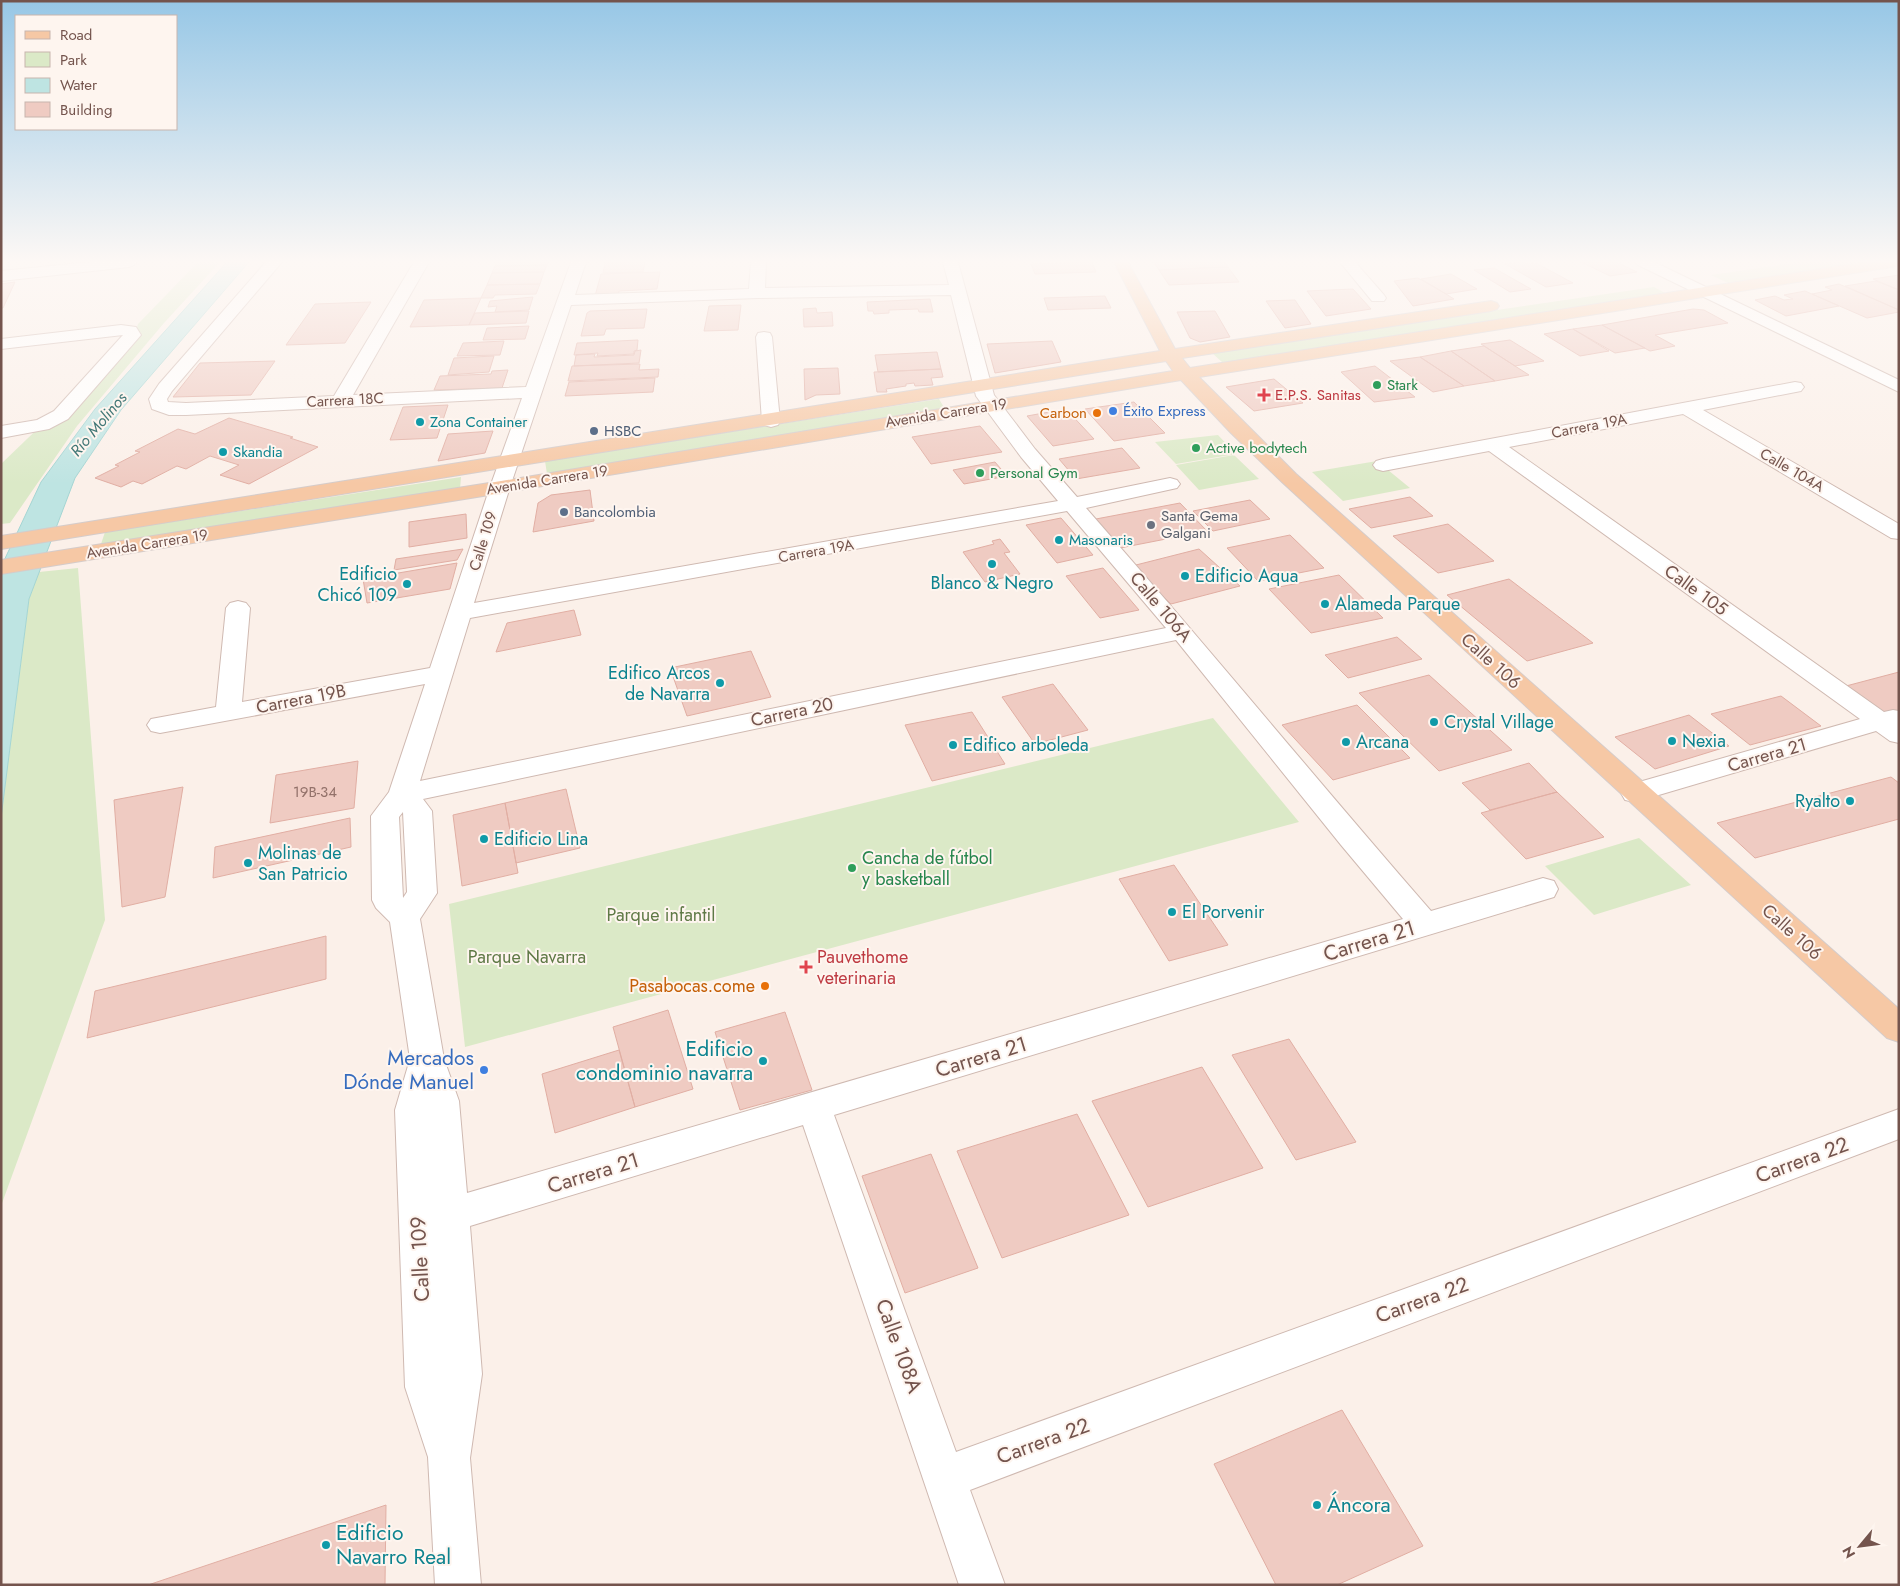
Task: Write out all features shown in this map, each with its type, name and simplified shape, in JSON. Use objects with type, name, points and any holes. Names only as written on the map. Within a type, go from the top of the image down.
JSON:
[{"type":"main road","name":"Calle 106","points":[[1162,336],[1178,364],[1289,478],[1899,1029]]},
{"type":"main road","name":"Avenida Carrera 19","points":[[1,567],[500,488],[992,406],[1178,364],[1329,336]]},
{"type":"main road","name":"Avenida Carrera 19","points":[[1,543],[981,386],[1178,364],[1382,336]]},
{"type":"street","points":[[1,344],[67,336]]},
{"type":"street","points":[[1,432],[42,425],[62,415],[132,336]]},
{"type":"street","name":"Carrera 18C","points":[[210,336],[165,388],[158,399],[159,405],[169,409],[186,409],[531,392]]},
{"type":"street","points":[[341,400],[378,336]]},
{"type":"street","name":"Calle 109","points":[[458,1585],[449,1458],[426,1387],[434,1221],[412,1110],[427,1059],[405,918],[388,900],[385,816],[402,794],[531,392],[552,336]]},
{"type":"street","name":"Calle 106A","points":[[969,336],[984,396],[1028,453],[1074,504],[1182,632],[1351,838],[1425,924]]},
{"type":"street","points":[[1795,336],[1899,386]]},
{"type":"street","points":[[764,337],[771,421]]},
{"type":"street","name":"Carrera 19A","points":[[1383,465],[1795,387]]},
{"type":"street","name":"Calle 104A","points":[[1685,407],[1899,533]]},
{"type":"street","name":"Calle 105","points":[[1494,445],[1892,725]]},
{"type":"street","name":"Carrera 19A","points":[[460,613],[1074,504],[1170,484]]},
{"type":"street","points":[[228,712],[238,608]]},
{"type":"street","name":"Carrera 20","points":[[402,794],[1182,632]]},
{"type":"street","name":"Carrera 19B","points":[[160,725],[442,673]]},
{"type":"street","name":"Carrera 21","points":[[1636,793],[1892,725]]},
{"type":"street","name":"Carrera 21","points":[[434,1221],[1543,889]]},
{"type":"street","name":"Calle 108A","points":[[814,1107],[946,1477],[982,1585]]},
{"type":"street","name":"Carrera 22","points":[[946,1477],[1899,1124]]},
{"type":"green space","points":[[134,336],[153,336],[77,426],[10,523],[1,524],[1,464]]},
{"type":"green space","points":[[1320,336],[1397,336],[1223,363],[1211,352]]},
{"type":"green space","points":[[939,399],[945,409],[547,474],[545,461]]},
{"type":"green space","name":"Active bodytech","points":[[1218,435],[1236,454],[1176,464],[1155,442]]},
{"type":"green space","points":[[1234,455],[1259,479],[1199,490],[1176,465]]},
{"type":"green space","points":[[1377,461],[1410,488],[1343,501],[1312,472]]},
{"type":"green space","points":[[461,477],[460,489],[100,547],[105,532]]},
{"type":"green space","points":[[78,568],[105,920],[1,1206],[1,818],[29,599],[39,572]]},
{"type":"green space","name":"Parque Navarra","points":[[1213,718],[1299,822],[465,1047],[449,904]]},
{"type":"green space","points":[[1639,838],[1691,885],[1594,915],[1545,866]]},
{"type":"water","name":"Río Molinos","points":[[161,336],[185,336],[121,410],[75,478],[29,599],[1,818],[1,567],[41,482],[95,409]]},
{"type":"building","points":[[292,336],[349,336],[345,343],[286,345]]},
{"type":"building","points":[[484,336],[526,336],[525,339],[483,340]]},
{"type":"building","points":[[1189,336],[1230,337],[1200,342]]},
{"type":"building","points":[[1547,336],[1584,336],[1609,351],[1580,356]]},
{"type":"building","points":[[1585,336],[1623,336],[1645,348],[1615,353]]},
{"type":"building","points":[[1622,336],[1657,336],[1675,346],[1650,351]]},
{"type":"building","points":[[638,340],[637,350],[634,351],[634,354],[597,356],[598,353],[574,355],[577,343]]},
{"type":"building","points":[[1510,340],[1544,361],[1515,366],[1481,344]]},
{"type":"building","points":[[504,341],[500,355],[457,356],[463,343]]},
{"type":"building","points":[[1052,341],[1061,362],[995,373],[987,344]]},
{"type":"building","points":[[1484,346],[1529,375],[1495,381],[1451,351]]},
{"type":"building","points":[[641,350],[639,363],[574,366],[576,355],[595,354],[594,357],[634,355],[635,351]]},
{"type":"building","points":[[1451,351],[1495,381],[1464,386],[1420,357]]},
{"type":"building","points":[[937,352],[941,369],[878,372],[875,355]]},
{"type":"building","points":[[494,356],[489,372],[448,375],[454,358]]},
{"type":"building","points":[[1420,357],[1464,386],[1433,392],[1390,361]]},
{"type":"building","points":[[275,361],[251,395],[173,397],[200,363]]},
{"type":"building","points":[[640,364],[639,370],[659,369],[658,377],[568,381],[572,366]]},
{"type":"building","name":"Stark","points":[[1375,366],[1415,397],[1374,402],[1341,372]]},
{"type":"building","points":[[838,368],[840,394],[816,395],[805,400],[804,369]]},
{"type":"building","points":[[941,369],[943,377],[931,378],[933,385],[915,386],[914,383],[906,384],[906,386],[886,389],[887,392],[877,392],[874,372]]},
{"type":"building","points":[[508,370],[502,388],[434,390],[440,376],[491,374],[492,371]]},
{"type":"building","points":[[655,378],[653,392],[565,396],[569,382]]},
{"type":"building","name":"E.P.S. Sanitas","points":[[1274,379],[1303,403],[1254,411],[1226,387]]},
{"type":"building","points":[[1134,402],[1165,433],[1114,441],[1085,409]]},
{"type":"building","name":"Zona Container","points":[[448,405],[437,438],[390,440],[403,407]]},
{"type":"building","points":[[1066,409],[1094,439],[1053,446],[1027,416]]},
{"type":"building","name":"Skandia","points":[[229,418],[293,437],[290,438],[318,447],[249,484],[220,475],[239,465],[210,456],[186,469],[177,466],[142,484],[133,481],[121,487],[95,478],[119,466],[115,465],[140,452],[135,451],[178,429],[195,434]]},
{"type":"building","points":[[980,426],[1002,452],[931,464],[912,437]]},
{"type":"building","points":[[493,431],[485,453],[438,461],[448,434]]},
{"type":"building","points":[[1122,448],[1140,468],[1076,479],[1059,459]]},
{"type":"building","name":"Personal Gym","points":[[995,462],[1007,476],[964,484],[953,470]]},
{"type":"building","name":"Bancolombia","points":[[590,490],[594,521],[533,532],[538,503],[551,495]]},
{"type":"building","points":[[1410,497],[1433,516],[1371,528],[1349,509]]},
{"type":"building","points":[[1250,500],[1270,519],[1213,531],[1193,511]]},
{"type":"building","name":"Santa Gema Galgani","points":[[1180,503],[1207,531],[1120,548],[1096,519]]},
{"type":"building","points":[[466,514],[467,538],[409,547],[409,522]]},
{"type":"building","name":"Masonaris","points":[[1061,518],[1093,555],[1057,563],[1026,525]]},
{"type":"building","points":[[1448,524],[1494,561],[1438,573],[1393,536]]},
{"type":"building","points":[[1290,535],[1324,568],[1258,581],[1227,548]]},
{"type":"building","name":"Blanco & Negro","points":[[1000,539],[1010,552],[1004,553],[1020,574],[985,582],[963,552],[994,544],[992,541]]},
{"type":"building","points":[[463,549],[457,560],[394,570],[396,559]]},
{"type":"building","name":"Edificio Aqua","points":[[1199,549],[1240,586],[1171,604],[1132,566]]},
{"type":"building","name":"Edificio Chicó 109","points":[[457,563],[450,589],[367,603],[363,579]]},
{"type":"building","points":[[1103,568],[1139,610],[1100,618],[1066,576]]},
{"type":"building","name":"Alameda Parque","points":[[1339,575],[1383,618],[1311,633],[1269,589]]},
{"type":"building","points":[[1509,579],[1593,643],[1527,661],[1447,595]]},
{"type":"building","points":[[574,610],[581,635],[496,652],[507,623]]},
{"type":"building","points":[[1397,637],[1422,659],[1348,678],[1325,655]]},
{"type":"building","name":"Edifico Arcos de Navarra","points":[[751,651],[771,697],[687,716],[670,668]]},
{"type":"building","points":[[1899,672],[1899,711],[1886,714],[1846,686]]},
{"type":"building","name":"Crystal Village","points":[[1429,675],[1512,750],[1439,771],[1359,693]]},
{"type":"building","points":[[1053,684],[1088,730],[1035,744],[1002,697]]},
{"type":"building","points":[[1781,696],[1821,726],[1750,745],[1711,714]]},
{"type":"building","name":"Arcana","points":[[1357,705],[1410,758],[1333,780],[1282,725]]},
{"type":"building","name":"Edifico arboleda","points":[[972,712],[1005,764],[932,781],[905,725]]},
{"type":"building","name":"Nexia","points":[[1689,715],[1729,746],[1655,769],[1615,737]]},
{"type":"building","points":[[358,761],[354,808],[270,823],[276,775]]},
{"type":"building","points":[[1529,763],[1557,792],[1490,810],[1462,783]]},
{"type":"building","name":"Ryalto","points":[[1891,777],[1899,783],[1899,819],[1755,858],[1717,823]]},
{"type":"building","points":[[183,787],[165,897],[122,907],[114,800]]},
{"type":"building","points":[[566,789],[580,848],[516,863],[505,803]]},
{"type":"building","points":[[1557,792],[1604,837],[1526,859],[1481,813]]},
{"type":"building","name":"Edificio Lina","points":[[505,803],[518,873],[462,886],[453,815]]},
{"type":"building","name":"Molinas de San Patricio","points":[[350,818],[351,847],[213,878],[215,847]]},
{"type":"building","name":"El Porvenir","points":[[1174,865],[1228,945],[1169,961],[1119,879]]},
{"type":"building","points":[[326,936],[326,979],[87,1038],[95,991]]},
{"type":"building","points":[[668,1010],[693,1089],[635,1107],[613,1027]]},
{"type":"building","name":"Edificio condominio navarra","points":[[785,1012],[812,1090],[740,1110],[715,1032]]},
{"type":"building","points":[[1289,1039],[1356,1142],[1296,1160],[1232,1055]]},
{"type":"building","points":[[619,1050],[635,1107],[555,1133],[542,1074]]},
{"type":"building","points":[[1202,1067],[1263,1168],[1148,1207],[1092,1101]]},
{"type":"building","points":[[1077,1114],[1129,1215],[1002,1258],[957,1151]]},
{"type":"building","points":[[931,1154],[978,1268],[905,1293],[862,1176]]},
{"type":"building","name":"Áncora","points":[[1342,1410],[1423,1546],[1337,1585],[1276,1585],[1214,1464]]},
{"type":"building","name":"Edificio Navarro Real","points":[[386,1505],[385,1585],[148,1585]]},
{"type":"place","name":"Stark","points":[[1377,385]]},
{"type":"place","name":"E.P.S. Sanitas","points":[[1264,395]]},
{"type":"place","name":"Éxito Express","points":[[1113,411]]},
{"type":"place","name":"Carbon","points":[[1097,413]]},
{"type":"place","name":"Zona Container","points":[[420,422]]},
{"type":"place","name":"HSBC","points":[[594,431]]},
{"type":"place","name":"Active bodytech","points":[[1196,448]]},
{"type":"place","name":"Skandia","points":[[223,452]]},
{"type":"place","name":"Personal Gym","points":[[980,473]]},
{"type":"place","name":"Bancolombia","points":[[564,512]]},
{"type":"place","name":"Santa Gema Galgani","points":[[1151,525]]},
{"type":"place","name":"Masonaris","points":[[1059,540]]},
{"type":"place","name":"Blanco & Negro","points":[[992,564]]},
{"type":"place","name":"Edificio Aqua","points":[[1185,576]]},
{"type":"place","name":"Edificio Chicó 109","points":[[407,584]]},
{"type":"place","name":"Alameda Parque","points":[[1325,604]]},
{"type":"place","name":"Edifico Arcos de Navarra","points":[[720,683]]},
{"type":"place","name":"Crystal Village","points":[[1434,722]]},
{"type":"place","name":"Nexia","points":[[1672,741]]},
{"type":"place","name":"Arcana","points":[[1346,742]]},
{"type":"place","name":"Edifico arboleda","points":[[953,745]]},
{"type":"place","name":"Ryalto","points":[[1850,801]]},
{"type":"place","name":"Edificio Lina","points":[[484,839]]},
{"type":"place","name":"Molinas de San Patricio","points":[[248,863]]},
{"type":"place","name":"Cancha de fútbol y basketball","points":[[852,868]]},
{"type":"place","name":"El Porvenir","points":[[1172,912]]},
{"type":"place","name":"Pauvethome veterinaria","points":[[806,967]]},
{"type":"place","name":"Pasabocas.come","points":[[765,986]]},
{"type":"place","name":"Edificio condominio navarra","points":[[763,1061]]},
{"type":"place","name":"Mercados Dónde Manuel","points":[[484,1070]]},
{"type":"place","name":"Áncora","points":[[1317,1505]]},
{"type":"place","name":"Edificio Navarro Real","points":[[326,1545]]},
{"type":"park label","name":"Parque infantil","points":[[661,915]]}]
